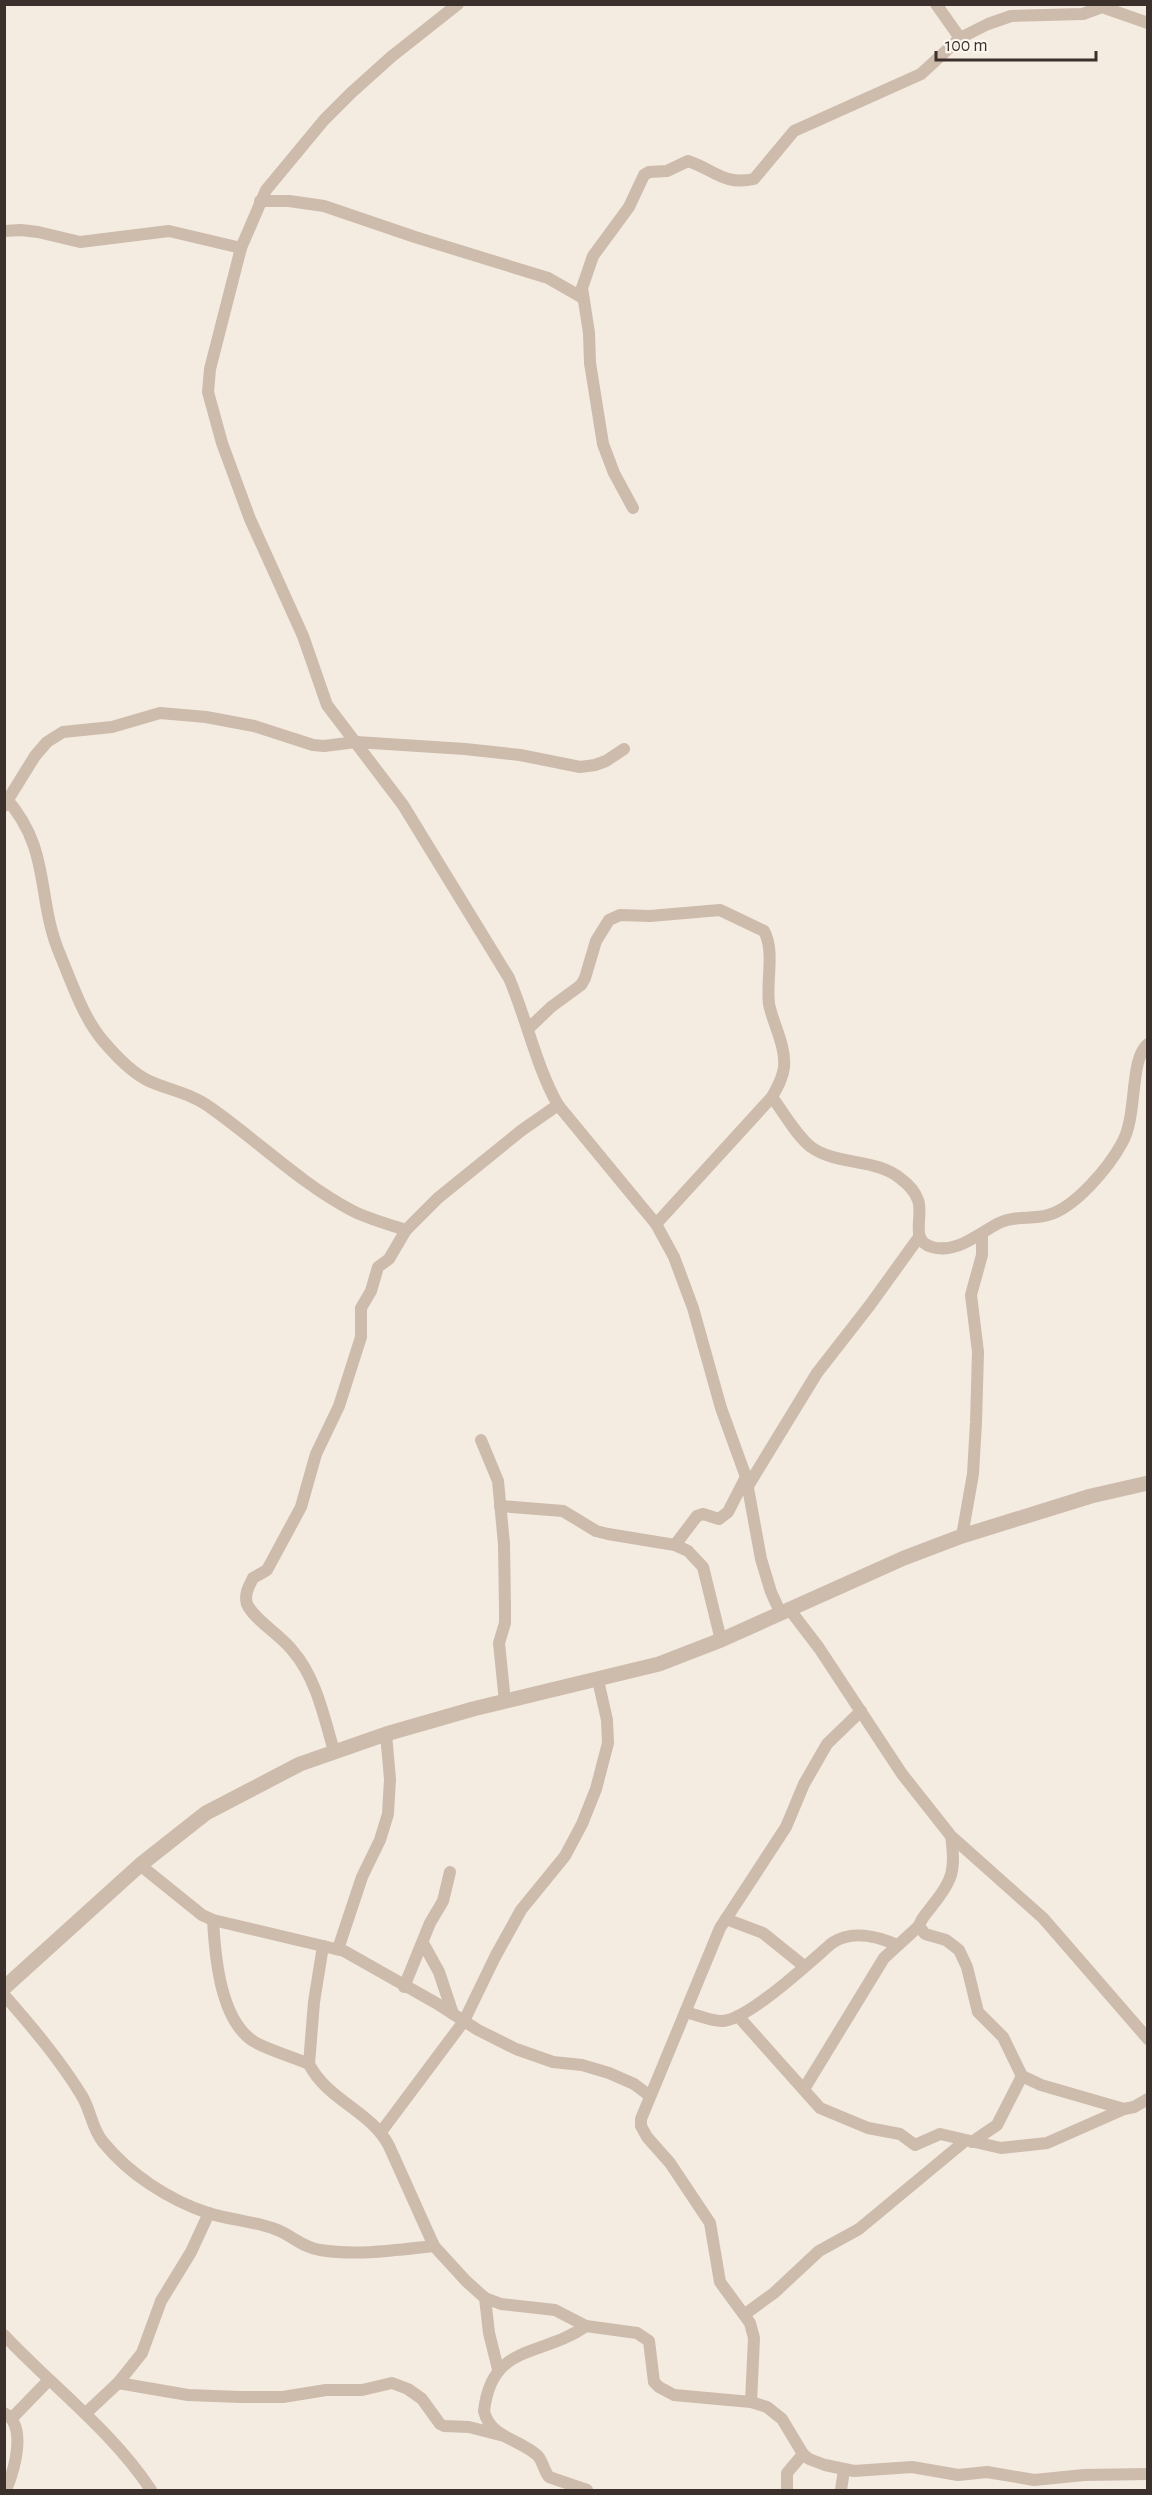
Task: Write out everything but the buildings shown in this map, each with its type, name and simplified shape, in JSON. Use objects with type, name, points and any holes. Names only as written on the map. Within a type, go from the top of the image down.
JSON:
[{"type":"street","points":[[458,4],[391,57],[331,113],[273,180],[260,201],[241,248],[210,369],[208,392],[213,414],[250,519],[303,636],[327,705],[403,805],[509,978],[547,1085],[558,1105],[656,1224],[674,1257],[693,1308],[721,1408],[747,1482],[761,1559],[771,1592],[861,1711],[902,1774],[951,1836],[1043,1918],[1148,2039]]},
{"type":"street","points":[[936,4],[960,38]]},
{"type":"street","points":[[633,508],[614,473],[603,444],[590,363],[583,280],[593,256],[629,207],[647,173],[667,171],[688,161],[725,178],[741,181],[754,179],[794,131],[921,74],[960,38],[1011,16],[1083,14],[1102,7],[1148,23]]},
{"type":"street","points":[[260,201],[289,201],[324,206],[548,278],[583,298]]},
{"type":"street","points":[[4,231],[30,231],[80,242],[169,231],[241,248]]},
{"type":"street","points":[[406,1230],[354,1212],[270,1154],[211,1107],[142,1077],[104,1041],[88,1018],[56,947],[47,910],[41,866],[33,837],[21,816],[6,801],[35,756],[47,742],[63,732],[112,727],[160,713],[206,717],[254,726],[314,745],[324,746],[356,741],[465,748],[580,766],[595,765],[624,749]]},
{"type":"street","points":[[528,1029],[551,1007],[581,985],[596,941],[609,920],[620,915],[650,916],[720,910],[764,931],[767,937],[769,1003],[784,1066],[781,1079],[772,1097],[656,1224]]},
{"type":"street","points":[[772,1097],[810,1146],[833,1156],[873,1166],[900,1177],[913,1190],[919,1202],[919,1237],[924,1244],[942,1248],[957,1246],[1010,1219],[1046,1216],[1057,1212],[1107,1167],[1123,1142],[1130,1125],[1137,1061],[1143,1047],[1148,1044]]},
{"type":"street","points":[[334,1751],[316,1694],[299,1659],[254,1613],[248,1604],[246,1594],[253,1578],[267,1570],[298,1514],[316,1454],[339,1406],[361,1337],[361,1308],[371,1291],[378,1267],[393,1254],[406,1230],[461,1178],[558,1105]]},
{"type":"street","points":[[962,1536],[973,1473],[976,1422],[978,1352],[971,1295],[982,1255],[982,1234]]},
{"type":"street","points":[[675,1545],[698,1516],[703,1514],[719,1519],[726,1515],[817,1373],[919,1237]]},
{"type":"street","points":[[481,1440],[496,1474],[504,1544],[505,1623],[499,1643],[505,1702]]},
{"type":"street","points":[[4,1988],[140,1865],[206,1813],[271,1778],[334,1751],[386,1734],[472,1709],[659,1664],[786,1612],[904,1558],[962,1536],[1091,1496],[1146,1482]]},
{"type":"street","points":[[500,1506],[563,1511],[596,1531],[675,1545],[688,1551],[703,1567],[721,1640]]},
{"type":"street","points":[[381,2132],[458,2017],[521,1910],[565,1856],[596,1790],[608,1743],[607,1720],[597,1680]]},
{"type":"street","points":[[751,2402],[754,2338],[745,2314],[718,2276],[710,2223],[670,2163],[653,2145],[641,2126],[641,2119],[716,1935],[786,1827],[807,1779],[827,1744],[861,1711]]},
{"type":"street","points":[[338,1949],[362,1877],[384,1829],[388,1814],[390,1779],[386,1734]]},
{"type":"street","points":[[804,2090],[872,1977],[897,1946],[919,1926],[947,1887],[952,1876],[954,1861],[951,1836]]},
{"type":"street","points":[[140,1865],[202,1915],[213,1920],[338,1949],[526,2054],[609,2073],[634,2084],[650,2096]]},
{"type":"street","points":[[404,1987],[433,1917],[443,1901],[450,1872]]},
{"type":"street","points":[[726,1919],[763,1933],[804,1966]]},
{"type":"street","points":[[213,1920],[215,1951],[225,2000],[236,2020],[255,2042],[309,2064],[328,2089],[381,2132],[434,2246],[466,2282],[485,2298],[501,2304],[555,2310],[586,2326],[628,2331],[645,2337],[652,2348],[654,2382],[665,2392],[687,2398],[751,2402],[767,2407],[776,2413],[803,2454],[815,2462],[844,2470],[912,2467],[958,2475],[990,2472],[1034,2480],[1084,2475],[1148,2474]]},
{"type":"street","points":[[919,1926],[926,1934],[946,1940],[959,1950],[967,1967],[978,2012],[1003,2037],[1022,2076],[1041,2085],[1124,2109]]},
{"type":"street","points":[[686,2012],[720,2021],[738,2016],[755,2006],[832,1943],[844,1937],[864,1936],[897,1946]]},
{"type":"street","points":[[423,1943],[439,1972],[458,2017]]},
{"type":"street","points":[[309,2064],[314,2002],[323,1946]]},
{"type":"street","points":[[4,1995],[63,2066],[84,2100],[102,2142],[130,2168],[153,2185],[209,2213],[276,2229],[311,2248],[320,2250],[367,2252],[434,2246]]},
{"type":"street","points":[[738,2016],[824,2110],[868,2128],[900,2134],[915,2145],[940,2134],[1001,2148],[1047,2143],[1148,2099]]},
{"type":"street","points":[[745,2314],[774,2293],[819,2252],[864,2225],[968,2141],[997,2125],[1022,2076]]},
{"type":"street","points":[[86,2413],[118,2383],[142,2353],[161,2301],[191,2252],[209,2213]]},
{"type":"street","points":[[485,2298],[489,2333],[498,2368],[484,2411],[490,2426],[538,2457],[549,2477],[587,2490]]},
{"type":"street","points":[[498,2368],[510,2360],[559,2342],[586,2326]]},
{"type":"street","points":[[4,2336],[48,2380],[86,2413],[151,2490]]},
{"type":"street","points":[[6,2490],[15,2460],[16,2426],[8,2416],[48,2380]]},
{"type":"street","points":[[118,2383],[189,2395],[284,2397],[326,2390],[362,2390],[392,2383],[408,2389],[422,2399],[444,2427],[475,2428],[504,2436]]},
{"type":"street","points":[[787,2490],[787,2472],[803,2454]]},
{"type":"street","points":[[841,2490],[844,2470]]}]
